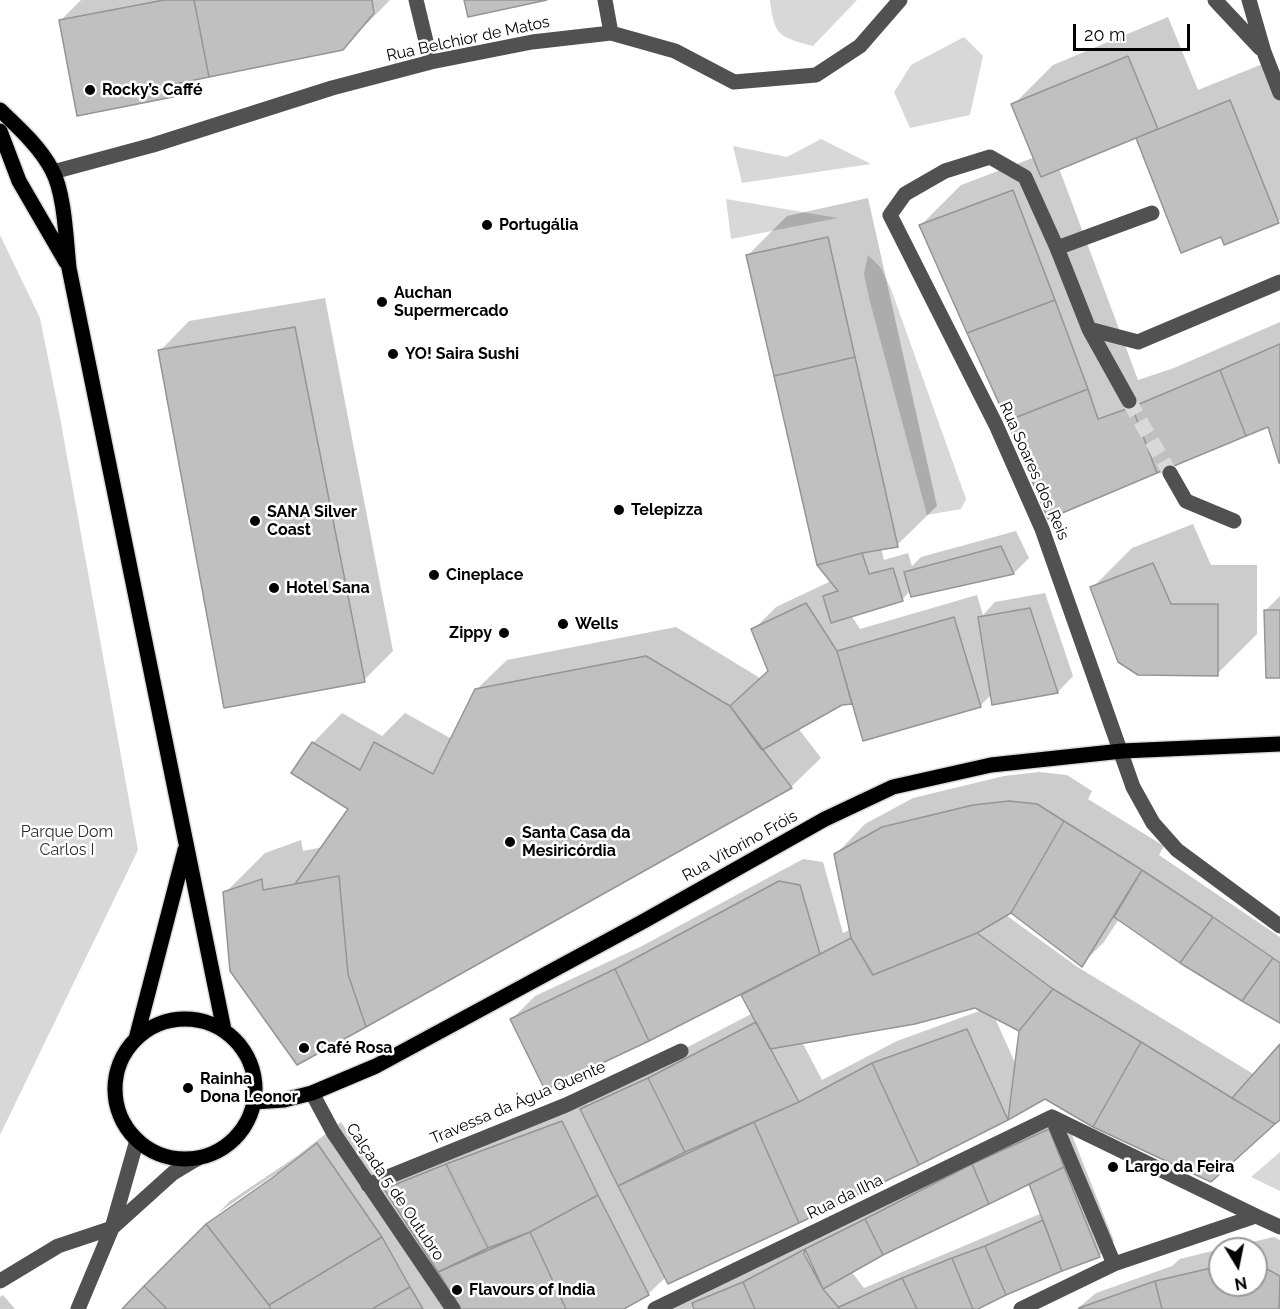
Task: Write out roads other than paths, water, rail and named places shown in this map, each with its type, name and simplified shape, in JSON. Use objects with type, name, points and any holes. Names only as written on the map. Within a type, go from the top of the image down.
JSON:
[{"type":"main road","points":[[0,110],[33,143],[53,171],[60,199],[69,268],[224,1030]]},
{"type":"main road","points":[[0,131],[19,182],[69,268]]},
{"type":"main road","name":"Rua Vitorino Fróis","points":[[254,1102],[284,1100],[312,1093],[376,1066],[644,921],[825,819],[893,787],[991,765],[1122,752],[1280,744]]},
{"type":"main road","points":[[136,1039],[187,845]]},
{"type":"main road","points":[[178,1019],[202,1021],[224,1030],[244,1049],[254,1075],[254,1102],[244,1128],[235,1139],[211,1154],[198,1158],[176,1158],[155,1153],[137,1140],[125,1126],[117,1109],[115,1090],[117,1071],[124,1053],[136,1039],[155,1025],[178,1019]]},
{"type":"street","points":[[416,0],[431,62]]},
{"type":"street","points":[[605,0],[611,33]]},
{"type":"street","name":"Rua Belchior de Matos","points":[[53,171],[153,145],[333,88],[431,62],[532,42],[611,33],[675,51],[734,82],[816,75],[860,46],[900,0]]},
{"type":"street","points":[[1215,0],[1264,52]]},
{"type":"street","points":[[1249,0],[1264,52],[1280,93]]},
{"type":"street","name":"Rua Soares dos Reis","points":[[1057,248],[1025,177],[990,157],[945,171],[905,194],[890,214],[996,425],[1042,529],[1133,787],[1153,823],[1177,850],[1280,926]]},
{"type":"street","points":[[1129,401],[1089,328],[1057,248],[1152,213]]},
{"type":"street","points":[[1089,328],[1138,342],[1280,282]]},
{"type":"street","points":[[1170,473],[1186,501],[1234,521]]},
{"type":"street","name":"Travessa da Água Quente","points":[[368,1185],[566,1105],[681,1051]]},
{"type":"street","name":"Calçada 5 de Outubro","points":[[312,1093],[333,1132],[453,1309]]},
{"type":"street","points":[[1052,1117],[1280,1227]]},
{"type":"street","points":[[1052,1117],[1114,1264]]},
{"type":"street","name":"Rua da Ilha","points":[[655,1309],[1052,1117]]},
{"type":"street","points":[[78,1309],[112,1228],[137,1140]]},
{"type":"street","points":[[0,1281],[58,1246],[112,1228],[173,1173],[198,1158]]},
{"type":"street","points":[[1021,1309],[1036,1305],[1114,1264],[1256,1216]]},
{"type":"tunnel","points":[[1129,401],[1170,473]]},
{"type":"place","name":"Rocky’s Caffé","points":[[90,90]]},
{"type":"place","name":"Portugália","points":[[487,225]]},
{"type":"place","name":"Auchan Supermercado","points":[[382,302]]},
{"type":"place","name":"YO! Saira Sushi","points":[[393,354]]},
{"type":"place","name":"Telepizza","points":[[619,510]]},
{"type":"place","name":"SANA Silver Coast","points":[[255,521]]},
{"type":"place","name":"Cineplace","points":[[434,575]]},
{"type":"place","name":"Hotel Sana","points":[[274,588]]},
{"type":"place","name":"Wells","points":[[563,624]]},
{"type":"place","name":"Zippy","points":[[504,633]]},
{"type":"place","name":"Santa Casa da Mesiricórdia","points":[[510,842]]},
{"type":"place","name":"Café Rosa","points":[[304,1048]]},
{"type":"place","name":"Rainha Dona Leonor","points":[[188,1088]]},
{"type":"place","name":"Largo da Feira","points":[[1113,1167]]},
{"type":"place","name":"Flavours of India","points":[[457,1290]]},
{"type":"park label","name":"Parque Dom Carlos I","points":[[67,841]]}]
